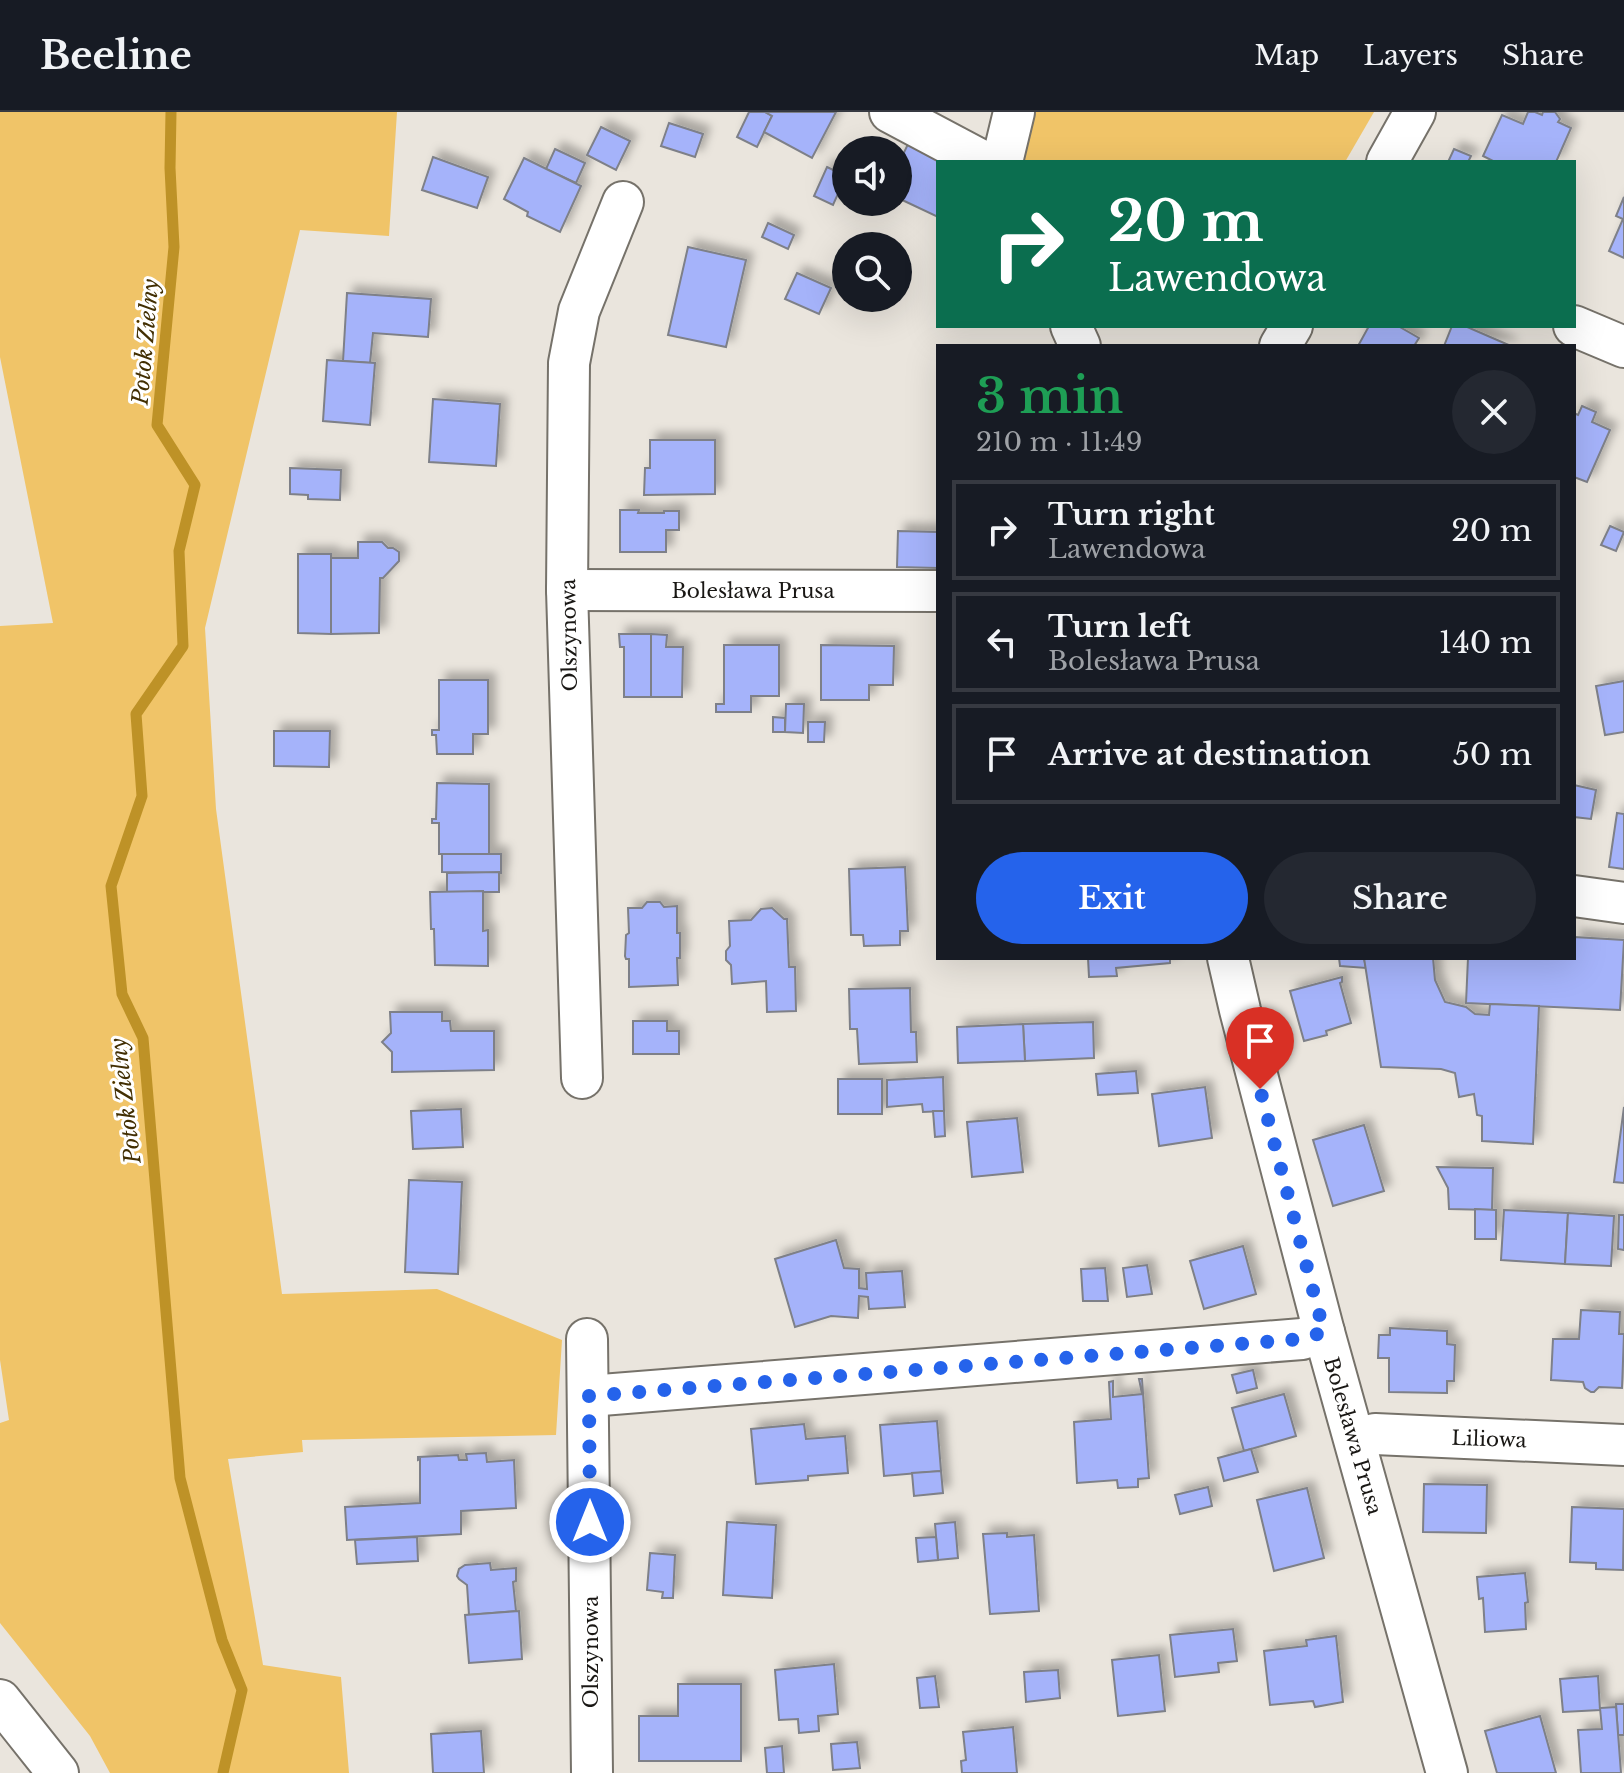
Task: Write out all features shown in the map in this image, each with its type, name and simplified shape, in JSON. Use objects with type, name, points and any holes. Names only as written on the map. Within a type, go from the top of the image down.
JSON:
[{"type":"street","points":[[890,112],[980,160]]},
{"type":"street","points":[[1002,160],[1014,112]]},
{"type":"street","points":[[1388,160],[1415,112]]},
{"type":"street","name":"Olszynowa","points":[[582,1078],[567,590],[569,363],[579,311],[623,202]]},
{"type":"street","points":[[1576,327],[1624,347]]},
{"type":"street","name":"Bolesława Prusa","points":[[567,590],[936,591]]},
{"type":"street","points":[[1576,896],[1624,903]]},
{"type":"street","name":"Bolesława Prusa","points":[[1228,960],[1324,1332],[1447,1773]]},
{"type":"street","points":[[589,1396],[1302,1339],[1324,1332]]},
{"type":"street","name":"Olszynowa","points":[[587,1339],[592,1773]]},
{"type":"street","name":"Liliowa","points":[[1355,1440],[1375,1434],[1624,1445]]},
{"type":"street","points":[[0,1700],[58,1773]]},
{"type":"shaded area","points":[[0,112],[397,112],[389,236],[300,230],[205,628],[216,809],[282,1294],[437,1289],[562,1340],[556,1435],[302,1440],[303,1452],[228,1459],[263,1665],[341,1677],[349,1773],[110,1773],[90,1736],[0,1623],[0,1423],[9,1420],[0,1360],[0,626],[53,623],[0,357]]},
{"type":"shaded area","points":[[1036,112],[1374,112],[1346,160],[1018,160]]},
{"type":"building","points":[[749,112],[765,112],[772,116],[757,147],[737,137]]},
{"type":"building","points":[[765,112],[836,112],[812,158],[764,132],[772,116]]},
{"type":"building","points":[[1528,112],[1542,115],[1543,112],[1555,112],[1560,119],[1558,122],[1571,128],[1557,160],[1491,160],[1483,156],[1502,115],[1523,124]]},
{"type":"building","points":[[669,123],[703,134],[695,157],[661,146]]},
{"type":"building","points":[[601,127],[630,141],[616,170],[587,155]]},
{"type":"building","points":[[912,146],[941,160],[936,160],[936,216],[912,205]]},
{"type":"building","points":[[555,149],[585,163],[576,183],[546,169]]},
{"type":"building","points":[[1454,149],[1471,156],[1469,160],[1449,160]]},
{"type":"building","points":[[433,157],[488,177],[477,208],[422,190]]},
{"type":"building","points":[[524,158],[581,186],[560,232],[527,216],[528,212],[504,199]]},
{"type":"building","points":[[827,167],[832,169],[832,205],[814,196]]},
{"type":"building","points":[[1624,197],[1624,258],[1609,251],[1623,219],[1616,216]]},
{"type":"building","points":[[768,223],[794,235],[788,249],[762,237]]},
{"type":"building","points":[[688,247],[746,260],[726,347],[668,335]]},
{"type":"building","points":[[797,273],[831,288],[819,314],[785,299]]},
{"type":"building","points":[[347,293],[431,299],[428,337],[373,333],[370,363],[343,361]]},
{"type":"building","points":[[1368,328],[1402,328],[1419,338],[1415,344],[1359,344]]},
{"type":"building","points":[[1451,328],[1470,328],[1506,344],[1445,344]]},
{"type":"building","points":[[327,360],[375,363],[370,425],[323,421]]},
{"type":"building","points":[[433,399],[500,404],[496,466],[429,462]]},
{"type":"building","points":[[1582,406],[1596,412],[1592,422],[1610,430],[1587,482],[1576,478],[1578,415]]},
{"type":"building","points":[[650,440],[715,440],[715,494],[644,495],[645,468],[650,468]]},
{"type":"building","points":[[290,468],[341,470],[340,500],[308,499],[308,495],[290,494]]},
{"type":"building","points":[[620,510],[639,510],[638,513],[679,511],[679,530],[666,530],[666,552],[620,552]]},
{"type":"building","points":[[1610,526],[1624,532],[1616,551],[1601,545]]},
{"type":"building","points":[[898,531],[936,532],[936,568],[897,567]]},
{"type":"building","points":[[358,542],[382,542],[399,552],[399,561],[380,578],[379,633],[331,634],[331,558],[358,558]]},
{"type":"building","points":[[298,554],[331,554],[331,634],[298,633]]},
{"type":"building","points":[[619,634],[651,634],[651,697],[624,697],[624,647],[620,647]]},
{"type":"building","points":[[651,634],[667,635],[666,647],[683,647],[682,697],[651,697]]},
{"type":"building","points":[[724,645],[779,645],[779,696],[751,696],[751,712],[716,712],[716,704],[724,704]]},
{"type":"building","points":[[821,645],[894,646],[893,685],[869,685],[869,700],[821,700]]},
{"type":"building","points":[[439,680],[488,680],[488,734],[473,734],[473,754],[437,754],[436,735],[432,735],[432,730],[439,730]]},
{"type":"building","points":[[1624,681],[1624,732],[1605,735],[1596,686]]},
{"type":"building","points":[[786,704],[804,704],[803,733],[785,732]]},
{"type":"building","points":[[773,717],[785,718],[785,732],[773,732]]},
{"type":"building","points":[[808,722],[825,722],[824,742],[808,742]]},
{"type":"building","points":[[274,731],[330,731],[329,767],[274,766]]},
{"type":"building","points":[[437,783],[489,784],[489,854],[439,854],[439,823],[432,823],[432,819],[436,819]]},
{"type":"building","points":[[1576,785],[1596,790],[1591,819],[1576,817]]},
{"type":"building","points":[[1617,813],[1624,814],[1624,869],[1609,867]]},
{"type":"building","points":[[442,854],[501,854],[501,873],[442,872]]},
{"type":"building","points":[[905,867],[908,931],[900,931],[900,945],[864,946],[863,935],[851,935],[849,869]]},
{"type":"building","points":[[499,872],[499,892],[447,892],[447,873]]},
{"type":"building","points":[[483,891],[483,931],[488,930],[488,966],[435,965],[430,892]]},
{"type":"building","points":[[647,902],[660,902],[664,907],[677,906],[677,933],[680,933],[678,985],[629,987],[629,959],[625,956],[626,935],[629,933],[628,908],[642,908]]},
{"type":"building","points":[[772,908],[787,919],[789,967],[795,967],[796,1011],[767,1012],[766,981],[732,984],[731,965],[726,960],[726,951],[730,946],[729,921],[751,920],[761,909]]},
{"type":"building","points":[[1576,937],[1624,940],[1620,1010],[1466,1003],[1468,960],[1576,960]]},
{"type":"building","points":[[1088,960],[1170,960],[1170,963],[1116,968],[1117,976],[1089,977]]},
{"type":"building","points":[[1339,960],[1364,960],[1366,968],[1340,966]]},
{"type":"building","points":[[1364,960],[1433,960],[1435,980],[1445,1002],[1466,1007],[1475,1014],[1489,1015],[1490,1004],[1539,1006],[1533,1144],[1482,1141],[1482,1116],[1477,1115],[1474,1094],[1459,1097],[1455,1073],[1441,1069],[1381,1067]]},
{"type":"building","points":[[1342,977],[1340,983],[1351,1023],[1326,1031],[1327,1035],[1304,1041],[1290,991]]},
{"type":"building","points":[[910,988],[911,1032],[916,1032],[917,1062],[859,1064],[857,1029],[850,1029],[849,989]]},
{"type":"building","points":[[390,1012],[442,1012],[442,1021],[450,1021],[451,1031],[494,1031],[494,1070],[392,1072],[392,1052],[382,1042],[391,1033]]},
{"type":"building","points":[[633,1021],[667,1021],[667,1031],[679,1031],[679,1054],[633,1054]]},
{"type":"building","points":[[1093,1022],[1094,1058],[1025,1061],[1023,1024]]},
{"type":"building","points":[[1023,1024],[1025,1061],[958,1063],[957,1027]]},
{"type":"building","points":[[1136,1071],[1138,1093],[1098,1095],[1096,1074]]},
{"type":"building","points":[[943,1077],[944,1111],[923,1112],[922,1104],[887,1107],[887,1080]]},
{"type":"building","points":[[838,1079],[882,1079],[882,1114],[838,1114]]},
{"type":"building","points":[[1205,1087],[1212,1138],[1159,1146],[1152,1094]]},
{"type":"building","points":[[1624,1107],[1624,1183],[1614,1182]]},
{"type":"building","points":[[461,1109],[463,1147],[413,1149],[411,1111]]},
{"type":"building","points":[[933,1111],[944,1111],[945,1136],[935,1137]]},
{"type":"building","points":[[1017,1118],[1023,1172],[972,1177],[967,1122]]},
{"type":"building","points":[[1364,1125],[1384,1191],[1333,1206],[1313,1140]]},
{"type":"building","points":[[1437,1167],[1493,1168],[1492,1210],[1449,1209],[1448,1188]]},
{"type":"building","points":[[409,1180],[462,1182],[458,1274],[405,1272]]},
{"type":"building","points":[[1475,1209],[1496,1210],[1496,1239],[1475,1239]]},
{"type":"building","points":[[1504,1210],[1568,1213],[1565,1264],[1501,1260]]},
{"type":"building","points":[[1568,1213],[1614,1216],[1611,1266],[1565,1264]]},
{"type":"building","points":[[1619,1215],[1624,1215],[1624,1250],[1618,1249]]},
{"type":"building","points":[[836,1240],[844,1268],[859,1269],[859,1288],[867,1289],[866,1273],[902,1271],[905,1307],[869,1309],[868,1297],[859,1296],[858,1318],[831,1316],[795,1327],[775,1259]]},
{"type":"building","points":[[1243,1246],[1256,1294],[1204,1309],[1190,1261]]},
{"type":"building","points":[[1147,1265],[1152,1294],[1127,1297],[1123,1268]]},
{"type":"building","points":[[1105,1268],[1108,1301],[1083,1301],[1081,1269]]},
{"type":"building","points":[[1581,1310],[1620,1312],[1619,1334],[1624,1334],[1622,1388],[1599,1387],[1591,1392],[1583,1382],[1551,1380],[1553,1339],[1579,1339]]},
{"type":"building","points":[[1390,1328],[1447,1331],[1447,1344],[1455,1345],[1454,1381],[1447,1381],[1447,1393],[1389,1392],[1389,1358],[1378,1358],[1379,1335],[1390,1335]]},
{"type":"building","points":[[1253,1370],[1257,1388],[1237,1393],[1232,1375]]},
{"type":"building","points":[[1139,1379],[1142,1379],[1149,1478],[1138,1479],[1138,1487],[1118,1488],[1117,1480],[1077,1483],[1074,1422],[1111,1419],[1109,1382],[1113,1381],[1113,1397],[1142,1394]]},
{"type":"building","points":[[1284,1394],[1296,1436],[1244,1451],[1232,1408]]},
{"type":"building","points":[[937,1421],[941,1471],[884,1476],[880,1425]]},
{"type":"building","points":[[804,1424],[806,1439],[845,1436],[848,1473],[756,1484],[751,1429]]},
{"type":"building","points":[[1251,1449],[1258,1472],[1224,1481],[1218,1458]]},
{"type":"building","points":[[486,1453],[487,1462],[514,1460],[516,1508],[461,1511],[461,1534],[347,1540],[345,1507],[420,1503],[418,1457],[458,1455],[459,1460],[467,1460],[466,1454]]},
{"type":"building","points":[[941,1471],[943,1493],[914,1496],[912,1473]]},
{"type":"building","points":[[1424,1484],[1487,1485],[1486,1533],[1423,1532]]},
{"type":"building","points":[[1208,1487],[1212,1506],[1180,1514],[1175,1495]]},
{"type":"building","points":[[1307,1488],[1324,1558],[1274,1571],[1257,1500]]},
{"type":"building","points":[[1572,1507],[1624,1509],[1623,1570],[1596,1569],[1596,1563],[1570,1562]]},
{"type":"building","points":[[727,1522],[776,1525],[772,1598],[723,1595]]},
{"type":"building","points":[[955,1522],[958,1558],[938,1560],[935,1524]]},
{"type":"building","points":[[1007,1533],[1007,1537],[1034,1535],[1039,1611],[990,1614],[983,1534]]},
{"type":"building","points":[[417,1537],[418,1561],[357,1564],[355,1540]]},
{"type":"building","points":[[936,1537],[938,1560],[918,1562],[916,1538]]},
{"type":"building","points":[[650,1553],[675,1555],[673,1598],[662,1598],[663,1592],[647,1590]]},
{"type":"building","points":[[490,1563],[491,1570],[516,1568],[516,1581],[513,1582],[516,1611],[469,1615],[467,1585],[457,1576],[459,1569],[465,1565]]},
{"type":"building","points":[[1525,1573],[1528,1602],[1525,1603],[1526,1629],[1485,1632],[1483,1598],[1479,1599],[1477,1577]]},
{"type":"building","points":[[519,1611],[522,1659],[469,1663],[465,1615]]},
{"type":"building","points":[[1233,1629],[1237,1661],[1218,1663],[1219,1672],[1175,1677],[1170,1635]]},
{"type":"building","points":[[1336,1636],[1343,1702],[1315,1707],[1313,1701],[1270,1705],[1264,1651],[1307,1646],[1306,1640]]},
{"type":"building","points":[[1159,1655],[1165,1711],[1118,1716],[1112,1660]]},
{"type":"building","points":[[834,1664],[838,1714],[818,1716],[819,1731],[799,1733],[798,1719],[779,1720],[775,1670]]},
{"type":"building","points":[[1058,1670],[1060,1698],[1026,1702],[1024,1672]]},
{"type":"building","points":[[935,1676],[939,1707],[920,1708],[917,1678]]},
{"type":"building","points":[[1598,1676],[1600,1710],[1563,1712],[1560,1679]]},
{"type":"building","points":[[678,1684],[741,1684],[741,1761],[639,1761],[639,1716],[678,1716]]},
{"type":"building","points":[[1616,1704],[1624,1704],[1624,1735],[1618,1735]]},
{"type":"building","points":[[1616,1707],[1621,1773],[1581,1773],[1578,1730],[1602,1729],[1600,1708]]},
{"type":"building","points":[[1540,1716],[1556,1773],[1497,1773],[1485,1731]]},
{"type":"building","points":[[1013,1727],[1017,1773],[962,1773],[961,1761],[966,1760],[963,1732]]},
{"type":"building","points":[[481,1731],[484,1773],[433,1773],[431,1734]]},
{"type":"building","points":[[857,1742],[860,1768],[833,1770],[831,1744]]},
{"type":"building","points":[[782,1746],[784,1773],[767,1773],[765,1748]]},
{"type":"waterway","name":"Potok Zielny","points":[[171,112],[174,247],[157,425],[195,485],[179,551],[183,646],[136,714],[142,796],[111,886],[122,994],[143,1038],[180,1478],[222,1640],[242,1690],[223,1773]]},
{"type":"route","points":[[590,1522],[589,1396],[1302,1339],[1324,1332],[1260,1089]]}]
